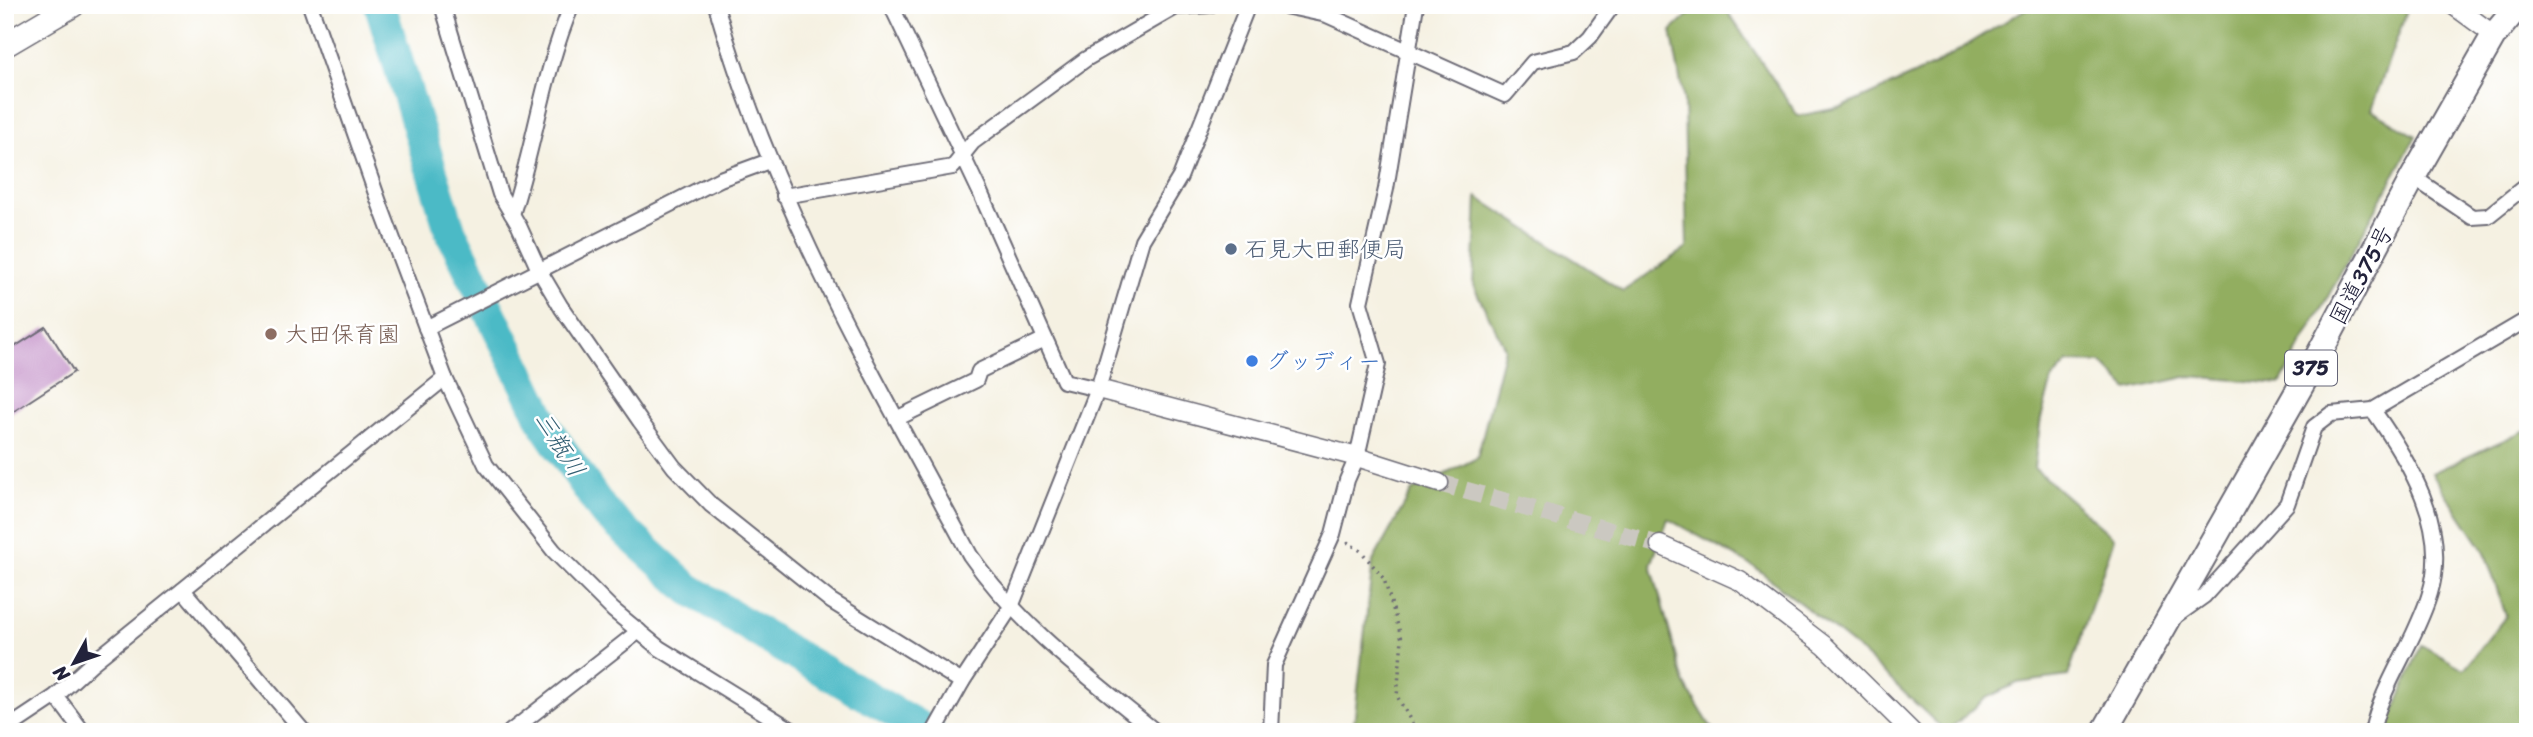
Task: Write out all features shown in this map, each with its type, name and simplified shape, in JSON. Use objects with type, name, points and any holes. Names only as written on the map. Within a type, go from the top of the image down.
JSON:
[{"type":"highway","name":"国道375号","points":[[2104,732],[2319,354],[2413,177],[2494,35],[2519,5]]},
{"type":"main road","points":[[5,45],[73,5]]},
{"type":"street","points":[[310,5],[433,326],[445,378],[486,466],[554,551],[612,610],[669,654],[795,732]]},
{"type":"street","points":[[442,5],[500,194],[561,307],[674,467],[711,505],[831,601],[962,682]]},
{"type":"street","points":[[512,214],[541,101],[572,5]]},
{"type":"street","points":[[716,5],[769,161],[784,196],[832,298],[970,555],[990,584],[1011,607],[1156,732]]},
{"type":"street","points":[[891,5],[962,154],[1064,381],[1357,457],[1439,483]]},
{"type":"street","points":[[784,196],[953,167],[973,142],[1086,60],[1176,7],[1210,5]]},
{"type":"street","points":[[934,732],[962,682],[1011,607],[1098,389],[1142,240],[1180,177],[1248,5]]},
{"type":"street","points":[[1280,5],[1327,15],[1505,95],[1533,62],[1574,52],[1590,37],[1613,5]]},
{"type":"street","points":[[1271,732],[1274,665],[1333,534],[1347,480],[1357,457],[1378,364],[1360,303],[1385,189],[1416,5]]},
{"type":"street","points":[[2453,5],[2494,35]]},
{"type":"street","points":[[433,326],[720,179],[769,161]]},
{"type":"street","points":[[2413,177],[2472,217],[2488,216],[2528,184]]},
{"type":"street","points":[[2166,622],[2204,596],[2287,504],[2314,427],[2330,414],[2373,410],[2528,319]]},
{"type":"street","points":[[898,418],[976,380],[979,371],[1045,340]]},
{"type":"street","points":[[5,730],[56,696],[91,664],[445,378]]},
{"type":"street","points":[[2372,732],[2376,713],[2431,591],[2434,548],[2432,526],[2421,492],[2404,455],[2373,410]]},
{"type":"street","points":[[1660,544],[1740,581],[1825,646],[1912,732]]},
{"type":"street","points":[[183,590],[304,732]]},
{"type":"street","points":[[510,732],[639,632]]},
{"type":"street","points":[[56,696],[83,732]]},
{"type":"path","points":[[1333,534],[1361,551],[1384,579],[1402,639],[1397,696],[1417,732]]},
{"type":"green space","points":[[1699,5],[1723,5],[1798,116],[1843,107],[1933,66],[2032,5],[2409,5],[2371,110],[2416,136],[2280,384],[2190,376],[2128,390],[2102,363],[2068,362],[2052,380],[2041,418],[2034,468],[2114,538],[2068,676],[2017,683],[1986,698],[1946,732],[1859,650],[1756,568],[1668,519],[1651,565],[1684,683],[1714,732],[1359,732],[1354,723],[1373,561],[1412,491],[1477,458],[1505,348],[1473,285],[1477,197],[1623,291],[1687,248],[1684,100],[1671,31]]},
{"type":"green space","points":[[2528,429],[2528,732],[2386,732],[2421,645],[2464,669],[2506,616],[2485,553],[2432,473]]},
{"type":"building","points":[[46,327],[74,372],[5,417],[5,353]]},
{"type":"waterway","name":"三瓶川","points":[[380,5],[450,230],[547,429],[604,512],[688,588],[787,650],[929,732]]},
{"type":"tunnel","points":[[1439,483],[1660,545]]},
{"type":"place","name":"石見大田郵便局","points":[[1231,249]]},
{"type":"place","name":"大田保育園","points":[[271,334]]},
{"type":"place","name":"グッディー","points":[[1252,361]]}]
